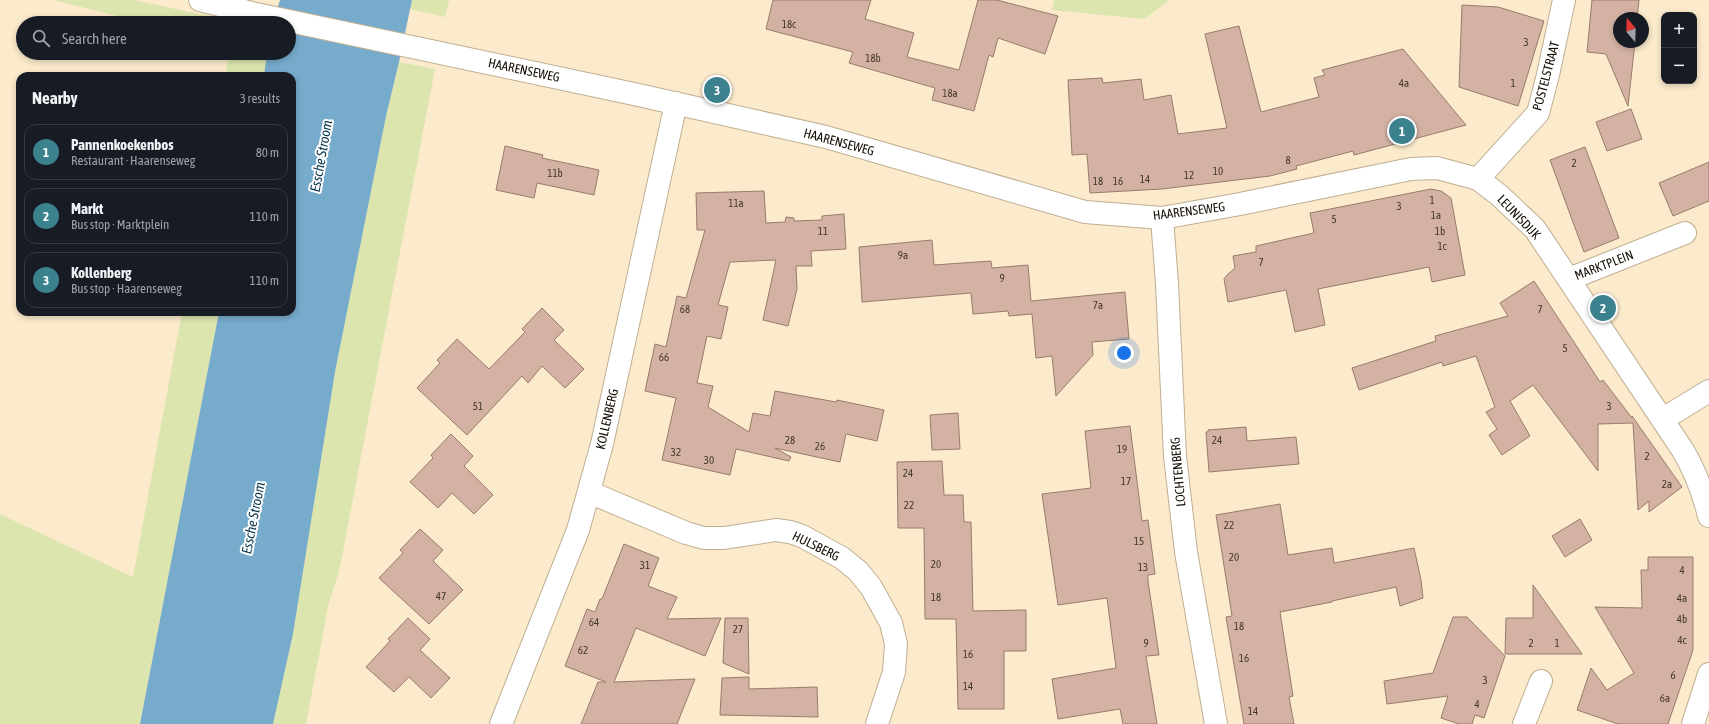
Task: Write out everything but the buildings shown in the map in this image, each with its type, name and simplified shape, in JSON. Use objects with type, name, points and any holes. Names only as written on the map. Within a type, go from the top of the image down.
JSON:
[{"type":"street","name":"HAARENSEWEG","points":[[200,0],[266,16]]},
{"type":"street","name":"POSTELSTRAAT","points":[[1478,179],[1538,113],[1548,75],[1564,0]]},
{"type":"street","name":"HAARENSEWEG","points":[[296,22],[676,103],[826,138],[1085,212],[1162,218],[1240,204],[1411,169],[1437,168],[1478,179]]},
{"type":"street","name":"KOLLENBERG","points":[[501,724],[578,530],[589,492],[602,444],[676,103]]},
{"type":"street","name":"LEUNISDIJK","points":[[1478,179],[1499,195],[1535,229],[1569,279]]},
{"type":"street","name":"LOCHTENBERG","points":[[1162,218],[1167,284],[1175,456],[1186,552],[1216,724]]},
{"type":"street","name":"MARKTPLEIN","points":[[1663,419],[1569,279],[1685,233]]},
{"type":"street","points":[[1709,391],[1663,419],[1693,467],[1701,487],[1709,516]]},
{"type":"street","name":"HULSBERG","points":[[589,492],[686,533],[704,538],[724,538],[776,530],[790,532],[802,536],[842,558],[858,571],[871,587],[891,623],[896,644],[894,672],[877,724]]},
{"type":"street","points":[[1693,724],[1709,674]]},
{"type":"street","points":[[1524,724],[1542,682]]},
{"type":"green space","points":[[53,0],[134,0],[208,16],[118,16]]},
{"type":"green space","points":[[412,0],[449,0],[445,17],[410,9]]},
{"type":"green space","points":[[1054,0],[1170,0],[1144,19],[1052,10]]},
{"type":"green space","points":[[228,60],[266,60],[265,72],[226,72]]},
{"type":"green space","points":[[399,62],[435,69],[339,572],[329,602],[306,724],[273,724],[293,634],[335,372],[386,116]]},
{"type":"green space","points":[[181,316],[218,316],[140,724],[0,724],[0,514],[133,577]]},
{"type":"water","name":"Essche Stroom","points":[[280,0],[412,0],[386,116],[335,372],[293,634],[273,724],[140,724],[218,316],[296,316],[296,72],[265,72],[266,60],[296,60],[296,16],[275,16]]},
{"type":"place","name":"Kollenberg","points":[[717,90]]},
{"type":"place","name":"Pannenkoekenbos","points":[[1402,131]]},
{"type":"place","name":"Markt","points":[[1603,308]]}]
